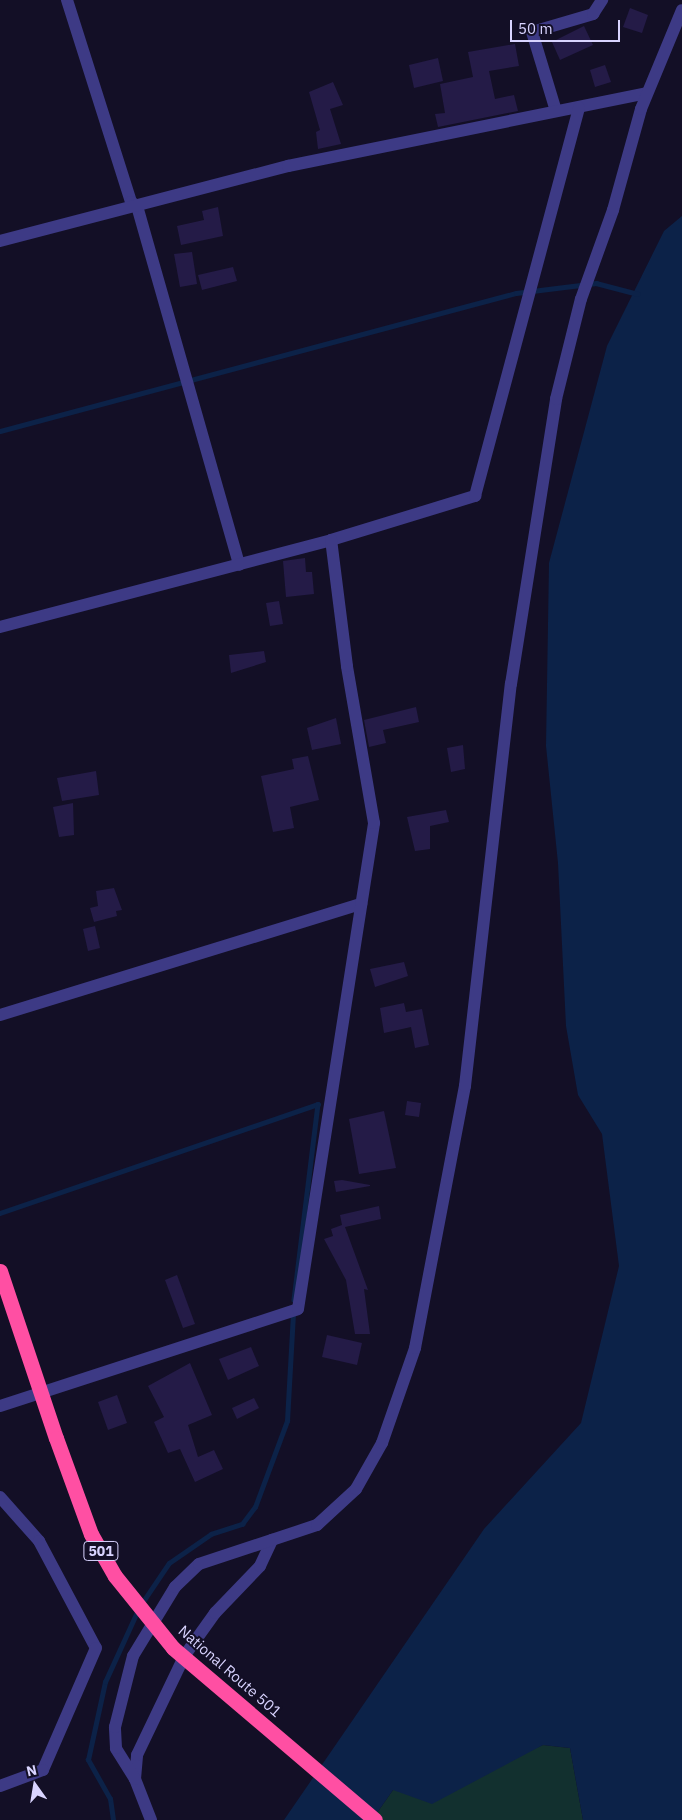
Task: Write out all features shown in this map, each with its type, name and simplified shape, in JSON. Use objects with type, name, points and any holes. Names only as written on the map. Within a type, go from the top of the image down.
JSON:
[{"type":"highway","name":"National Route 501","points":[[0,1272],[40,1394],[91,1534],[115,1576],[179,1651],[200,1667],[375,1820]]},
{"type":"street","points":[[67,0],[131,202],[137,206],[239,565]]},
{"type":"street","points":[[556,111],[532,32],[593,14],[602,0]]},
{"type":"street","points":[[151,1820],[136,1779],[119,1756],[116,1734],[133,1656],[175,1586],[199,1564],[317,1525],[356,1489],[382,1443],[415,1348],[465,1086],[539,491],[581,299],[647,93],[682,10]]},
{"type":"street","points":[[0,241],[288,166],[647,93]]},
{"type":"street","points":[[0,627],[331,540],[475,496],[579,108]]},
{"type":"street","points":[[0,1406],[298,1309],[374,824],[347,666],[331,540]]},
{"type":"street","points":[[0,1015],[361,904]]},
{"type":"street","points":[[0,1497],[39,1541],[96,1648],[43,1770],[0,1786]]},
{"type":"street","points":[[136,1779],[137,1755],[179,1651],[260,1566],[272,1540]]},
{"type":"green space","points":[[543,1745],[570,1748],[583,1820],[372,1820],[393,1790],[504,1762]]},
{"type":"water","points":[[682,216],[682,1820],[583,1820],[570,1748],[543,1745],[432,1804],[393,1790],[372,1820],[284,1820],[484,1529],[581,1423],[619,1266],[602,1134],[578,1095],[566,1026],[558,863],[546,746],[549,563],[607,346],[664,231]]},
{"type":"building","points":[[630,8],[648,15],[642,33],[623,27]]},
{"type":"building","points":[[584,26],[593,45],[560,60],[552,42]]},
{"type":"building","points":[[515,44],[519,66],[489,71],[495,99],[514,95],[518,111],[438,127],[435,114],[445,113],[440,84],[473,77],[468,52]]},
{"type":"building","points":[[438,58],[443,81],[414,88],[409,65]]},
{"type":"building","points":[[605,65],[611,82],[595,87],[590,70]]},
{"type":"building","points":[[333,82],[343,105],[330,109],[341,144],[318,149],[316,132],[320,130],[309,92]]},
{"type":"building","points":[[218,207],[223,236],[181,245],[177,226],[204,220],[202,211]]},
{"type":"building","points":[[192,252],[197,284],[180,287],[174,254]]},
{"type":"building","points":[[233,267],[237,281],[202,290],[198,275]]},
{"type":"building","points":[[305,558],[306,572],[312,572],[314,594],[286,597],[283,561]]},
{"type":"building","points":[[279,601],[283,624],[270,626],[266,603]]},
{"type":"building","points":[[264,651],[266,662],[231,673],[229,655]]},
{"type":"building","points":[[416,707],[419,722],[383,730],[386,743],[369,747],[364,720]]},
{"type":"building","points":[[336,718],[341,744],[312,750],[307,728]]},
{"type":"building","points":[[463,745],[465,769],[451,772],[447,748]]},
{"type":"building","points":[[308,756],[319,800],[290,807],[294,828],[273,832],[261,776],[294,769],[292,759]]},
{"type":"building","points":[[96,771],[99,795],[62,801],[57,778]]},
{"type":"building","points":[[73,803],[74,835],[59,837],[53,807]]},
{"type":"building","points":[[446,810],[449,822],[430,826],[430,849],[415,851],[407,817]]},
{"type":"building","points":[[114,888],[122,910],[116,911],[117,916],[94,922],[90,908],[98,906],[96,891]]},
{"type":"building","points":[[95,926],[100,948],[88,951],[83,929]]},
{"type":"building","points":[[404,962],[408,976],[375,987],[370,969]]},
{"type":"building","points":[[404,1003],[406,1012],[422,1009],[429,1045],[415,1048],[411,1027],[384,1033],[380,1008]]},
{"type":"building","points":[[407,1101],[421,1103],[419,1117],[405,1115]]},
{"type":"building","points":[[384,1111],[396,1168],[359,1174],[349,1119]]},
{"type":"building","points":[[342,1180],[370,1186],[336,1192],[334,1181]]},
{"type":"building","points":[[379,1206],[381,1219],[345,1227],[368,1290],[364,1289],[370,1334],[355,1334],[346,1280],[324,1239],[333,1236],[331,1229],[342,1225],[340,1215]]},
{"type":"building","points":[[177,1275],[195,1324],[183,1328],[165,1280]]},
{"type":"building","points":[[327,1335],[362,1343],[357,1365],[322,1357]]},
{"type":"building","points":[[251,1347],[259,1366],[228,1380],[219,1359]]},
{"type":"building","points":[[190,1363],[212,1415],[188,1425],[198,1457],[214,1450],[223,1469],[195,1482],[180,1449],[168,1453],[154,1422],[164,1417],[148,1386]]},
{"type":"building","points":[[117,1395],[127,1423],[108,1430],[98,1402]]},
{"type":"building","points":[[254,1398],[259,1408],[237,1419],[232,1408]]},
{"type":"waterway","points":[[0,431],[516,293],[596,283],[638,294]]},
{"type":"waterway","points":[[0,1213],[318,1104],[294,1300]]},
{"type":"waterway","points":[[142,1603],[169,1563],[211,1534],[242,1524],[255,1507],[287,1421],[293,1312]]},
{"type":"waterway","points":[[113,1820],[110,1799],[88,1760],[105,1682],[138,1610]]}]
